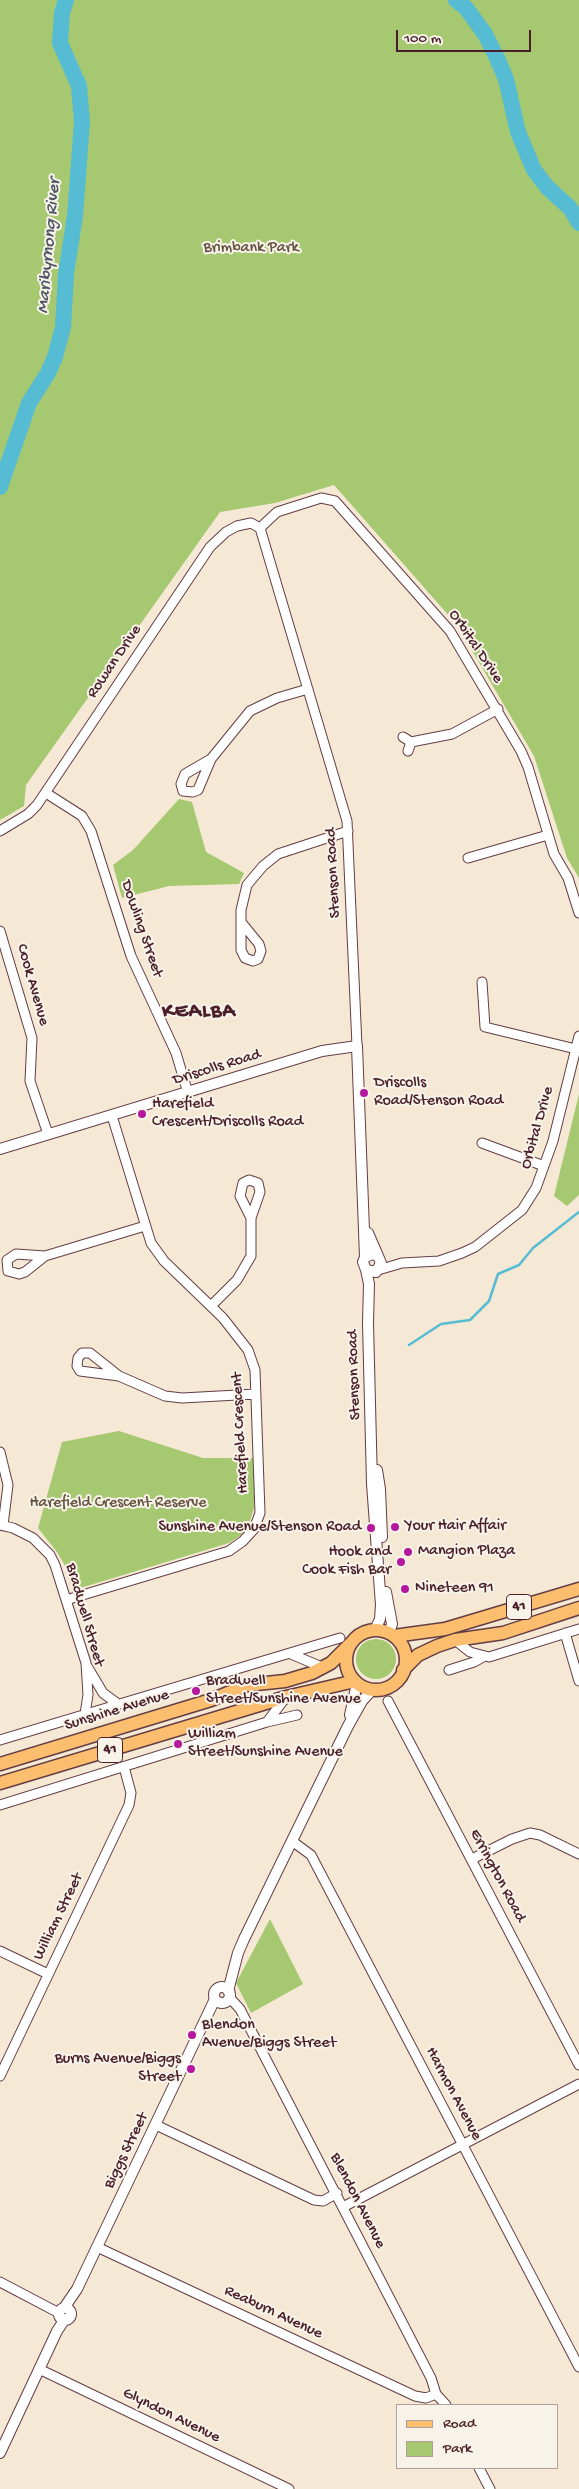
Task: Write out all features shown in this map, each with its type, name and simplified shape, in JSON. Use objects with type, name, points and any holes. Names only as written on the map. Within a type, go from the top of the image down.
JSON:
[{"type":"main road","name":"41","points":[[345,1641],[364,1632],[375,1630],[392,1635],[445,1629],[579,1589]]},
{"type":"main road","name":"41","points":[[372,1690],[389,1687],[398,1680],[403,1670],[424,1652],[455,1640],[497,1635],[579,1608]]},
{"type":"main road","points":[[392,1635],[399,1641],[405,1655],[403,1670]]},
{"type":"main road","points":[[345,1641],[346,1664],[356,1682],[372,1690]]},
{"type":"main road","name":"Sunshine Avenue","points":[[0,1764],[211,1700],[247,1686],[285,1681],[324,1668],[345,1641]]},
{"type":"main road","name":"41","points":[[0,1783],[286,1697],[356,1682]]},
{"type":"street","name":"Orbital Drive","points":[[260,528],[277,512],[321,498],[328,498],[340,505],[450,631],[498,709],[528,767],[554,854],[573,892],[579,913]]},
{"type":"street","name":"Rowan Drive","points":[[0,831],[28,814],[46,793],[210,547],[226,532],[236,526],[251,523],[260,528]]},
{"type":"street","name":"Stenson Road","points":[[260,528],[345,811],[348,831],[365,1257]]},
{"type":"street","points":[[211,759],[250,711],[264,703],[308,689]]},
{"type":"street","points":[[407,743],[458,731],[498,709]]},
{"type":"street","name":"Dowling Street","points":[[46,793],[82,816],[91,831],[131,956],[176,1053],[188,1093]]},
{"type":"street","points":[[242,922],[241,903],[247,885],[271,858],[290,849],[348,831]]},
{"type":"street","points":[[468,858],[548,835]]},
{"type":"street","name":"Cook Avenue","points":[[0,931],[32,1038],[30,1081],[48,1134]]},
{"type":"street","points":[[482,982],[485,1027],[576,1049]]},
{"type":"street","name":"Orbital Drive","points":[[378,1270],[402,1263],[438,1262],[475,1248],[513,1218],[529,1201],[553,1142],[579,1036]]},
{"type":"street","name":"Driscolls Road","points":[[0,1149],[333,1048],[357,1046]]},
{"type":"street","name":"Harefield Crescent","points":[[66,1600],[229,1551],[243,1541],[254,1529],[260,1513],[255,1370],[248,1350],[210,1306],[164,1260],[151,1243],[112,1116]]},
{"type":"street","points":[[482,1143],[544,1166]]},
{"type":"street","points":[[210,1306],[246,1269],[251,1256],[251,1218]]},
{"type":"street","points":[[45,1256],[145,1226]]},
{"type":"street","name":"Stenson Road","points":[[365,1228],[379,1257]]},
{"type":"street","points":[[370,1254],[379,1257],[381,1263],[378,1270],[370,1272],[366,1270],[363,1262],[365,1257],[370,1254]]},
{"type":"street","name":"Orbital Drive","points":[[379,1257],[402,1263]]},
{"type":"street","name":"Stenson Road","points":[[366,1270],[369,1284],[373,1497],[381,1605],[380,1619],[375,1630]]},
{"type":"street","name":"Stenson Road","points":[[368,1300],[378,1270]]},
{"type":"street","points":[[119,1376],[166,1396],[182,1398],[256,1394]]},
{"type":"street","name":"Stenson Road","points":[[372,1449],[380,1489],[384,1580],[392,1624],[392,1635]]},
{"type":"street","points":[[0,1452],[8,1485],[2,1525]]},
{"type":"street","name":"Bradwell Street","points":[[2,1525],[25,1533],[41,1546],[55,1566],[86,1663],[88,1696],[85,1714]]},
{"type":"street","points":[[449,1670],[483,1657],[494,1656],[579,1629]]},
{"type":"street","points":[[565,1633],[579,1681]]},
{"type":"street","points":[[455,1640],[470,1652],[483,1657]]},
{"type":"street","points":[[0,1740],[291,1654],[345,1641]]},
{"type":"street","points":[[291,1654],[324,1668]]},
{"type":"street","name":"Sunshine Avenue","points":[[86,1663],[103,1693],[118,1704]]},
{"type":"street","name":"Biggs Street","points":[[348,1726],[356,1682]]},
{"type":"street","name":"Biggs Street","points":[[0,2453],[57,2331],[63,2313],[74,2294],[206,2021],[224,1997],[244,1939],[348,1726],[362,1701],[372,1690]]},
{"type":"street","points":[[267,1722],[286,1697]]},
{"type":"street","name":"Errington Road","points":[[388,1701],[579,2065]]},
{"type":"street","points":[[0,1805],[267,1722],[297,1715]]},
{"type":"street","name":"William Street","points":[[0,2076],[129,1805],[130,1793],[124,1768]]},
{"type":"street","points":[[472,1859],[512,1838],[530,1833],[540,1835],[579,1854]]},
{"type":"street","name":"Harmon Avenue","points":[[292,1841],[312,1855],[579,2367]]},
{"type":"street","points":[[0,1950],[48,1974]]},
{"type":"street","name":"Blendon Avenue","points":[[224,1997],[240,2009],[432,2378],[436,2394],[445,2404]]},
{"type":"street","points":[[344,2207],[579,2084]]},
{"type":"street","points":[[156,2125],[314,2200],[323,2201],[337,2193]]},
{"type":"street","name":"Reaburn Avenue","points":[[97,2247],[415,2396],[426,2398],[436,2394]]},
{"type":"street","points":[[0,2282],[63,2313]]},
{"type":"street","name":"Glyndon Avenue","points":[[39,2369],[289,2489]]},
{"type":"street","points":[[479,2469],[490,2489]]},
{"type":"green space","name":"Brimbank Park","points":[[0,0],[579,0],[579,878],[567,858],[534,756],[457,625],[334,485],[275,503],[220,512],[26,785],[24,806],[0,820]]},
{"type":"green space","points":[[179,799],[192,802],[206,852],[244,873],[239,884],[169,886],[122,898],[113,865],[133,850]]},
{"type":"green space","points":[[579,1094],[579,1195],[567,1206],[554,1196]]},
{"type":"green space","name":"Harefield Crescent Reserve","points":[[119,1431],[203,1458],[254,1458],[254,1508],[249,1524],[241,1535],[229,1543],[77,1589],[71,1585],[64,1564],[57,1552],[38,1528],[62,1442]]},
{"type":"green space","points":[[376,1639],[390,1645],[396,1659],[390,1673],[376,1679],[362,1673],[356,1659],[362,1645]]},
{"type":"green space","points":[[270,1919],[303,1984],[251,2013],[236,1983]]},
{"type":"waterway","name":"Maribyrnong River","points":[[0,487],[29,403],[48,373],[55,357],[63,327],[66,274],[75,216],[82,122],[79,86],[60,43],[62,13],[66,0]]},
{"type":"waterway","name":"Maribyrnong River","points":[[456,0],[466,8],[485,34],[497,58],[506,79],[518,132],[534,170],[547,187],[570,208],[579,223]]},
{"type":"waterway","points":[[409,1345],[441,1324],[470,1320],[489,1301],[498,1274],[519,1265],[533,1248],[579,1212]]},
{"type":"place","name":"Driscolls Road/Stenson Road","points":[[364,1093]]},
{"type":"place","name":"Harefield Crescent/Driscolls Road","points":[[142,1114]]},
{"type":"place","name":"Your Hair Affair","points":[[395,1527]]},
{"type":"place","name":"Sunshine Avenue/Stenson Road","points":[[371,1528]]},
{"type":"place","name":"Mangion Plaza","points":[[408,1552]]},
{"type":"place","name":"Hook and Cook Fish Bar","points":[[401,1562]]},
{"type":"place","name":"Nineteen 91","points":[[405,1589]]},
{"type":"place","name":"Bradwell Street/Sunshine Avenue","points":[[196,1691]]},
{"type":"place","name":"William Street/Sunshine Avenue","points":[[178,1744]]},
{"type":"place","name":"Blendon Avenue/Biggs Street","points":[[192,2035]]},
{"type":"place","name":"Burns Avenue/Biggs Street","points":[[191,2069]]},
{"type":"district","name":"KEALBA","points":[[199,1013]]}]
